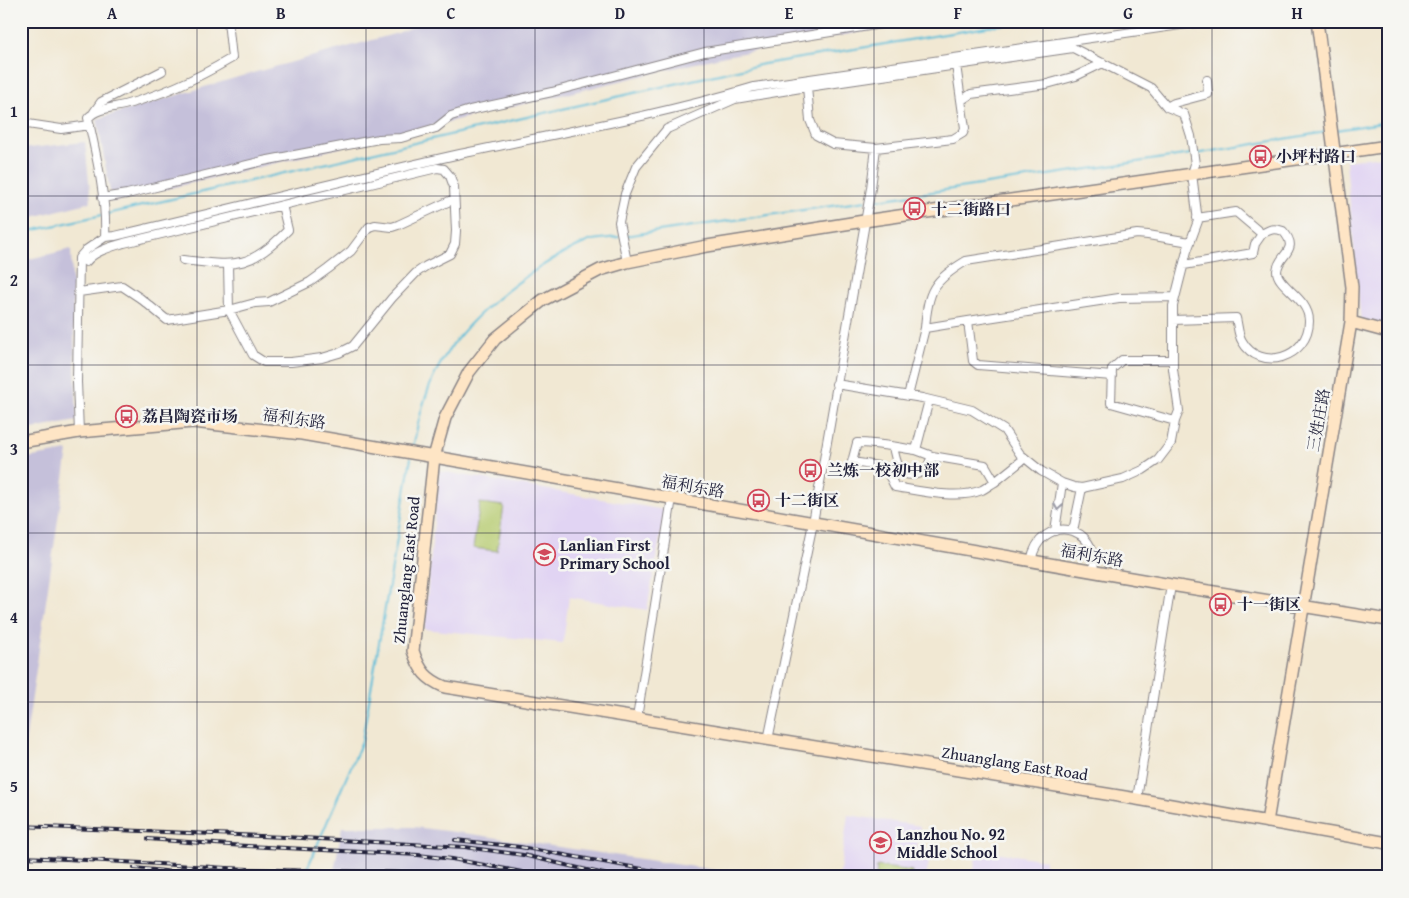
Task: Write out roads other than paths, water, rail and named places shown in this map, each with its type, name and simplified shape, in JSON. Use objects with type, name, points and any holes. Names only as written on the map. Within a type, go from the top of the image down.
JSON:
[{"type":"street","points":[[94,112],[130,103],[175,88],[232,58],[228,21]]},
{"type":"street","points":[[103,202],[127,194],[263,161],[379,139],[401,138],[436,128],[451,116],[470,110],[561,90],[705,52],[900,21]]},
{"type":"street","points":[[79,432],[77,382],[79,258],[86,250],[105,237],[386,171],[609,124],[754,87],[1208,21]]},
{"type":"street","name":"三姓庄路","points":[[1267,822],[1351,322],[1352,287],[1317,21]]},
{"type":"street","points":[[627,262],[619,222],[625,194],[636,167],[667,130],[734,100],[807,87],[1073,48],[1151,88],[1167,107],[1184,114],[1193,147],[1197,218],[1176,297],[1173,320],[1173,360],[1179,411],[1171,443],[1158,460],[1124,479],[1082,488],[1062,484],[1041,471],[1020,454],[1004,430],[972,410],[929,400],[836,384]]},
{"type":"street","points":[[962,100],[971,94],[1047,84],[1069,78],[1103,63]]},
{"type":"street","points":[[807,87],[810,120],[816,135],[833,144],[876,148],[953,139],[959,137],[965,128],[956,65]]},
{"type":"street","points":[[105,237],[98,163],[88,118],[101,102],[162,72]]},
{"type":"street","points":[[1167,107],[1174,103],[1208,94],[1207,80]]},
{"type":"street","points":[[21,123],[61,129],[90,125]]},
{"type":"street","name":"Zhuanglang East Road","points":[[1388,146],[1335,154],[1194,169],[865,217],[707,246],[627,262],[600,270],[543,300],[495,339],[469,372],[445,418],[430,457],[413,651],[418,666],[430,681],[445,687],[1388,843]]},
{"type":"street","points":[[768,740],[813,523],[871,188],[876,148]]},
{"type":"street","points":[[86,262],[102,250],[124,243],[438,168],[444,169],[453,181],[456,231],[455,244],[450,254],[416,273],[392,298],[354,346],[339,353],[322,358],[291,362],[264,362],[253,355],[229,310],[228,265]]},
{"type":"street","points":[[79,292],[122,286],[168,320],[229,310],[247,304],[269,302],[310,282],[351,251],[369,227],[375,225],[392,227],[454,199]]},
{"type":"street","points":[[183,260],[228,265],[255,258],[273,246],[288,230],[282,205]]},
{"type":"street","points":[[1197,218],[1236,212],[1262,234]]},
{"type":"street","points":[[1173,320],[1236,318],[1241,340],[1250,351],[1262,358],[1276,359],[1290,355],[1301,346],[1308,334],[1309,320],[1305,306],[1283,283],[1277,271],[1289,250],[1289,240],[1283,231],[1276,228],[1262,234],[1253,253],[1184,265]]},
{"type":"street","points":[[908,396],[925,328],[927,305],[933,288],[948,272],[966,261],[1137,234],[1190,242]]},
{"type":"street","points":[[925,328],[1119,298],[1176,297]]},
{"type":"street","points":[[968,321],[973,361],[978,365],[1112,376]]},
{"type":"street","points":[[1351,322],[1388,332]]},
{"type":"street","points":[[1173,360],[1122,360],[1112,370],[1111,403],[1175,421]]},
{"type":"street","points":[[916,450],[929,400]]},
{"type":"street","name":"福利东路","points":[[21,442],[79,432],[193,422],[302,434],[1171,585],[1388,620]]},
{"type":"street","points":[[995,482],[985,465],[932,456],[916,450],[879,443],[857,443],[852,462],[885,467],[895,486],[961,495],[982,490],[995,482],[1025,458]]},
{"type":"street","points":[[893,447],[896,462],[901,471],[911,475],[926,468],[932,456]]},
{"type":"street","points":[[908,489],[911,475]]},
{"type":"street","points":[[1055,530],[1062,484]]},
{"type":"street","points":[[1073,531],[1082,488]]},
{"type":"street","points":[[637,718],[672,498]]},
{"type":"street","points":[[1031,560],[1033,550],[1039,540],[1047,533],[1055,530],[1068,530],[1079,533],[1087,540],[1093,550],[1093,571]]},
{"type":"street","points":[[1137,800],[1171,585]]},
{"type":"waterway","points":[[107,214],[764,64],[1024,21]]},
{"type":"waterway","points":[[1336,130],[1388,122]]},
{"type":"waterway","points":[[1195,154],[1326,132]]},
{"type":"waterway","points":[[871,201],[1191,154]]},
{"type":"waterway","points":[[624,236],[866,201]]},
{"type":"waterway","points":[[21,233],[102,215]]},
{"type":"waterway","points":[[413,449],[420,414],[432,380],[455,341],[471,324],[508,290],[549,262],[589,241],[619,237]]},
{"type":"waterway","points":[[302,877],[362,741],[411,458]]},
{"type":"railway","points":[[21,826],[465,847],[523,855],[604,874]]},
{"type":"railway","points":[[148,839],[418,855],[452,859],[522,872]]},
{"type":"railway","points":[[455,840],[520,847],[687,877]]},
{"type":"railway","points":[[21,857],[248,869],[386,872],[468,877]]},
{"type":"railway","points":[[134,868],[226,877]]},
{"type":"place","name":"小坪村路口","points":[[1260,156]]},
{"type":"place","name":"十二街路口","points":[[915,209]]},
{"type":"place","name":"荔昌陶瓷市场","points":[[126,416]]},
{"type":"place","name":"兰炼一校初中部","points":[[811,470]]},
{"type":"place","name":"十二街区","points":[[759,500]]},
{"type":"place","name":"Lanlian First Primary School","points":[[544,554]]},
{"type":"place","name":"十一街区","points":[[1221,604]]},
{"type":"place","name":"Lanzhou No. 92 Middle School","points":[[881,843]]}]
